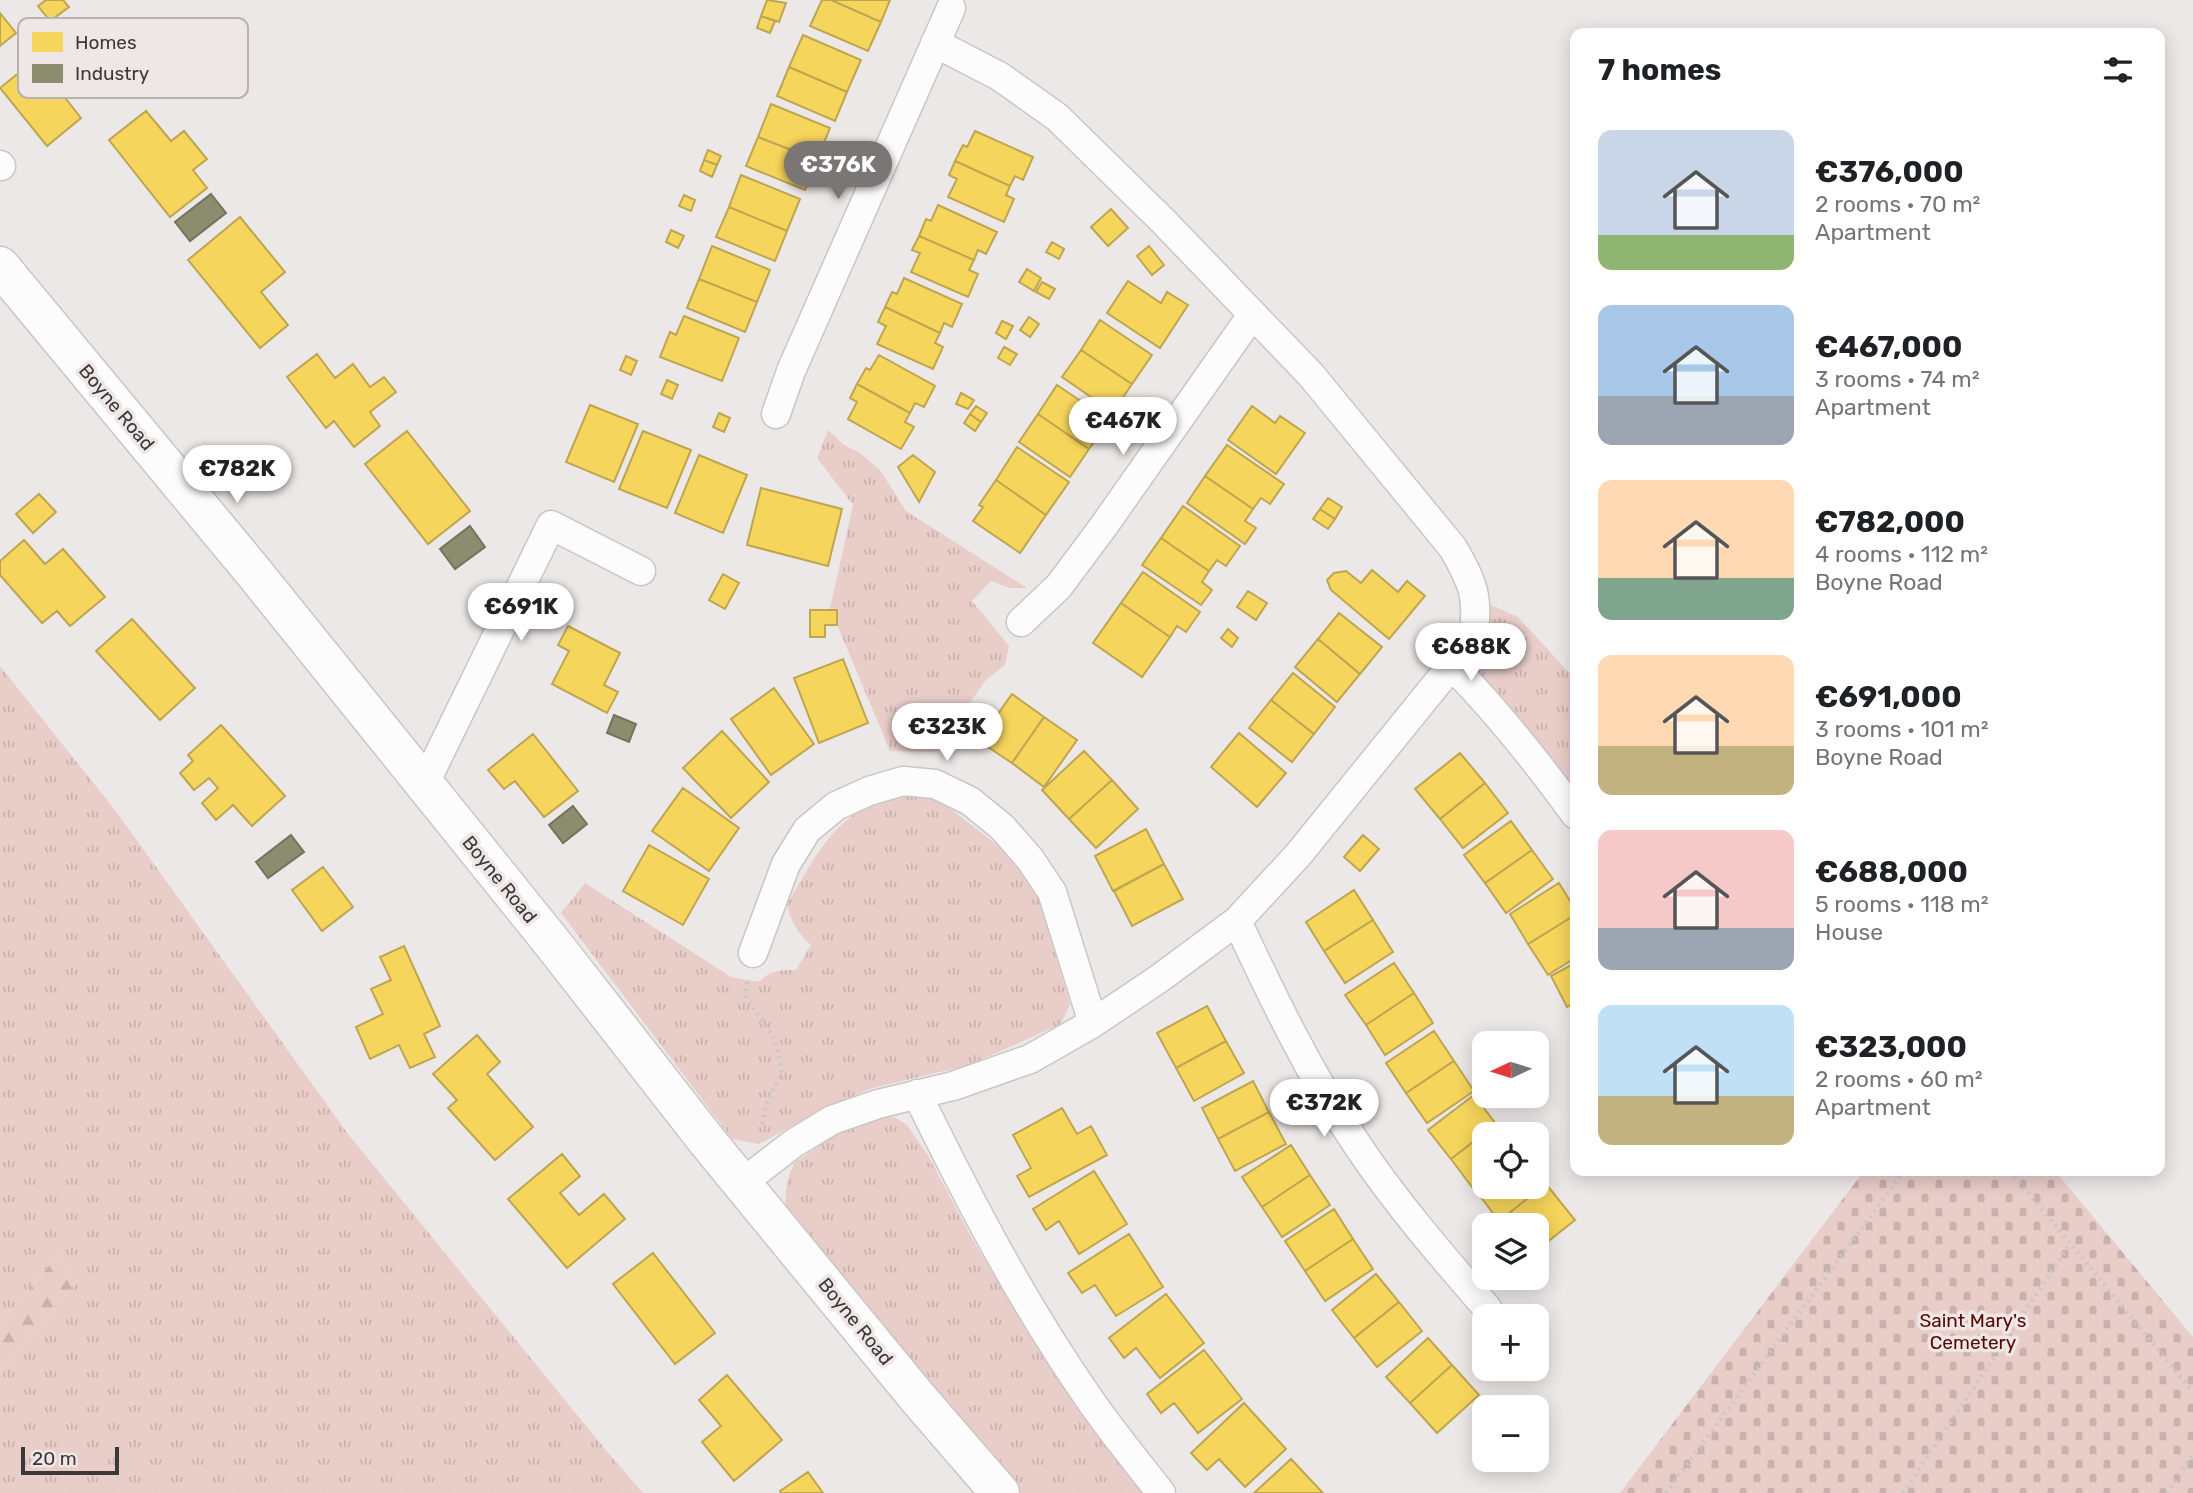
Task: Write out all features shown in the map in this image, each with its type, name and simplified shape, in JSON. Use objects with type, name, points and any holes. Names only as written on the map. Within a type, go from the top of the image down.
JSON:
[{"type":"street","points":[[776,414],[790,371],[951,8]]},
{"type":"street","points":[[753,1174],[794,1143],[832,1120],[878,1104],[953,1086],[1030,1059],[1093,1023],[1237,921],[1298,855],[1474,639],[1477,611],[1470,578],[1453,548],[1311,375],[1164,222],[1057,117],[999,76],[934,43]]},
{"type":"street","name":"Boyne Road","points":[[0,266],[256,575],[424,785],[753,1174],[917,1397],[1000,1493]]},
{"type":"street","points":[[1021,622],[1059,586],[1097,536],[1252,315]]},
{"type":"street","points":[[424,785],[551,525],[641,571]]},
{"type":"street","points":[[1452,667],[1483,697],[1527,749],[1570,807]]},
{"type":"street","points":[[753,953],[786,864],[807,830],[836,806],[869,790],[904,781],[935,784],[970,801],[1002,827],[1030,859],[1052,892],[1093,1023]]},
{"type":"street","points":[[1237,921],[1304,1058],[1357,1145],[1408,1214],[1484,1304]]},
{"type":"street","points":[[917,1094],[966,1195],[1036,1318],[1091,1402],[1161,1493]]},
{"type":"path","points":[[753,953],[747,976],[746,998],[771,1030],[779,1050],[782,1075],[772,1089],[763,1117],[761,1142],[753,1174]]},
{"type":"path","points":[[1666,1493],[1900,1176]]},
{"type":"path","points":[[2014,1176],[2193,1392]]},
{"type":"path","points":[[1903,1493],[2070,1244]]},
{"type":"path","points":[[2167,1493],[2193,1454]]},
{"type":"green space","points":[[828,430],[844,445],[860,453],[880,470],[906,511],[1027,588],[1010,588],[991,581],[972,601],[1009,646],[1005,665],[985,681],[936,752],[890,751],[830,608],[853,505],[817,458]]},
{"type":"green space","points":[[1484,602],[1518,617],[1570,674],[1570,784],[1505,702],[1465,665]]},
{"type":"green space","points":[[0,666],[115,810],[348,1134],[643,1493],[0,1493],[0,1371],[74,1284],[59,1254],[0,1323]]},
{"type":"green space","points":[[912,794],[942,802],[1001,848],[1036,890],[1070,1004],[1061,1024],[969,1065],[869,1089],[824,1109],[759,1144],[732,1139],[561,913],[585,883],[731,977],[759,982],[776,972],[796,970],[811,945],[795,927],[787,904],[816,855],[844,822],[861,810]]},
{"type":"green space","points":[[876,1117],[894,1117],[907,1125],[929,1157],[970,1235],[1031,1338],[1145,1493],[1020,1493],[917,1379],[785,1205],[787,1181],[794,1163],[847,1127]]},
{"type":"green space","name":"Saint Mary's Cemetery","points":[[1860,1176],[2059,1176],[2193,1337],[2193,1493],[1620,1493]]},
{"type":"green space","points":[[59,1254],[74,1284],[0,1371],[0,1323]]},
{"type":"building: Homes","points":[[46,0],[63,0],[69,7],[54,18],[48,18],[38,6]]},
{"type":"building: Homes","points":[[767,0],[786,3],[779,22],[761,16]]},
{"type":"building: Homes","points":[[822,0],[831,0],[881,22],[868,51],[810,26]]},
{"type":"building: Homes","points":[[831,0],[890,0],[881,22]]},
{"type":"building: Homes","points":[[0,13],[16,33],[0,46]]},
{"type":"building: Homes","points":[[761,16],[775,21],[770,33],[757,28]]},
{"type":"building: Homes","points":[[803,35],[861,60],[847,92],[789,67]]},
{"type":"building: Homes","points":[[789,67],[847,92],[835,121],[777,96]]},
{"type":"building: Homes","points":[[18,74],[18,98],[65,98],[81,118],[47,146],[0,88]]},
{"type":"building: Homes","points":[[771,104],[830,128],[817,160],[758,137]]},
{"type":"building: Homes","points":[[146,111],[171,141],[184,131],[207,159],[193,170],[207,188],[170,217],[109,140]]},
{"type":"building: Homes","points":[[975,131],[1033,157],[1023,180],[1015,176],[1010,186],[955,161],[963,145],[967,147]]},
{"type":"building: Homes","points":[[758,137],[817,160],[805,190],[746,166]]},
{"type":"building: Homes","points":[[708,150],[721,156],[717,165],[704,160]]},
{"type":"building: Homes","points":[[704,160],[717,165],[712,177],[700,171]]},
{"type":"building: Homes","points":[[955,161],[1010,186],[1006,195],[1014,199],[1004,222],[948,197],[957,179],[949,175]]},
{"type":"building: Homes","points":[[741,175],[800,199],[787,231],[729,207]]},
{"type":"building: Homes","points":[[684,195],[695,200],[691,211],[679,206]]},
{"type":"building: Homes","points":[[938,205],[997,232],[986,254],[978,250],[974,260],[919,236],[926,219],[931,221]]},
{"type":"building: Homes","points":[[729,207],[787,231],[775,261],[716,237]]},
{"type":"building: Homes","points":[[1111,209],[1128,228],[1108,246],[1091,227]]},
{"type":"building: Homes","points":[[240,217],[285,272],[261,292],[288,325],[260,348],[188,260]]},
{"type":"building: Homes","points":[[671,230],[684,236],[678,248],[666,242]]},
{"type":"building: Homes","points":[[919,236],[974,260],[969,270],[978,274],[968,297],[911,272],[920,253],[912,250]]},
{"type":"building: Homes","points":[[1052,242],[1064,249],[1059,259],[1046,252]]},
{"type":"building: Homes","points":[[712,246],[770,270],[757,302],[699,279]]},
{"type":"building: Homes","points":[[1149,246],[1164,265],[1152,275],[1137,256]]},
{"type":"building: Homes","points":[[1027,269],[1041,278],[1034,291],[1019,282]]},
{"type":"building: Homes","points":[[904,278],[962,304],[952,327],[944,323],[940,333],[885,307],[892,292],[897,294]]},
{"type":"building: Homes","points":[[699,279],[757,302],[745,332],[687,308]]},
{"type":"building: Homes","points":[[1128,281],[1161,303],[1167,292],[1188,305],[1160,348],[1107,313]]},
{"type":"building: Homes","points":[[1042,282],[1055,289],[1049,299],[1036,292]]},
{"type":"building: Homes","points":[[885,307],[940,333],[935,343],[943,347],[933,369],[877,344],[886,326],[878,322]]},
{"type":"building: Homes","points":[[684,316],[739,338],[722,381],[660,357],[670,332],[676,335]]},
{"type":"building: Homes","points":[[1029,317],[1039,324],[1030,337],[1020,330]]},
{"type":"building: Homes","points":[[1100,320],[1152,355],[1132,384],[1081,350]]},
{"type":"building: Homes","points":[[1002,321],[1013,326],[1006,339],[996,333]]},
{"type":"building: Homes","points":[[1004,347],[1017,354],[1010,365],[998,358]]},
{"type":"building: Homes","points":[[1081,350],[1132,384],[1113,412],[1062,377]]},
{"type":"building: Homes","points":[[317,354],[335,378],[353,364],[370,387],[384,377],[396,392],[370,412],[380,426],[354,447],[334,421],[326,428],[287,377]]},
{"type":"building: Homes","points":[[879,355],[935,386],[924,407],[915,403],[910,413],[857,384],[866,368],[870,370]]},
{"type":"building: Homes","points":[[626,356],[637,361],[631,375],[620,370]]},
{"type":"building: Homes","points":[[667,380],[678,385],[672,399],[661,394]]},
{"type":"building: Homes","points":[[857,384],[910,413],[905,422],[914,427],[901,449],[848,419],[857,402],[850,398]]},
{"type":"building: Homes","points":[[1057,385],[1109,420],[1089,449],[1038,414]]},
{"type":"building: Homes","points":[[961,393],[974,400],[968,409],[956,404]]},
{"type":"building: Homes","points":[[590,405],[638,424],[614,482],[566,462]]},
{"type":"building: Homes","points":[[976,406],[987,413],[981,422],[970,414]]},
{"type":"building: Homes","points":[[1252,406],[1275,423],[1280,416],[1305,433],[1276,474],[1228,440]]},
{"type":"building: Homes","points":[[719,413],[730,418],[724,432],[713,427]]},
{"type":"building: Homes","points":[[970,414],[981,422],[975,431],[964,423]]},
{"type":"building: Homes","points":[[1038,414],[1089,449],[1070,477],[1019,442]]},
{"type":"building: Homes","points":[[407,431],[470,511],[428,544],[365,464]]},
{"type":"building: Homes","points":[[643,431],[691,450],[667,508],[619,489]]},
{"type":"building: Homes","points":[[1227,445],[1284,484],[1270,504],[1261,498],[1253,509],[1205,476]]},
{"type":"building: Homes","points":[[1017,447],[1069,482],[1046,515],[996,480]]},
{"type":"building: Homes","points":[[699,455],[747,475],[723,533],[675,513]]},
{"type":"building: Homes","points":[[913,455],[935,472],[919,502],[898,467]]},
{"type":"building: Homes","points":[[1205,476],[1253,509],[1245,521],[1256,528],[1245,544],[1187,503]]},
{"type":"building: Homes","points":[[996,480],[1046,515],[1020,553],[973,521],[983,507],[979,505]]},
{"type":"building: Homes","points":[[761,488],[842,509],[828,566],[747,545]]},
{"type":"building: Homes","points":[[39,494],[56,512],[33,533],[16,514]]},
{"type":"building: Homes","points":[[1328,498],[1342,507],[1335,519],[1320,509]]},
{"type":"building: Homes","points":[[1183,506],[1240,546],[1226,566],[1217,560],[1209,571],[1161,538]]},
{"type":"building: Homes","points":[[1320,509],[1335,519],[1328,529],[1313,519]]},
{"type":"building: Homes","points":[[1161,538],[1209,571],[1202,582],[1212,590],[1201,605],[1142,565]]},
{"type":"building: Homes","points":[[24,540],[45,564],[63,549],[105,597],[70,626],[57,611],[42,623],[0,575],[0,561]]},
{"type":"building: Homes","points":[[1372,570],[1398,592],[1407,581],[1425,596],[1389,639],[1331,590],[1327,580],[1334,573],[1346,571],[1361,583]]},
{"type":"building: Homes","points":[[1143,572],[1200,612],[1186,632],[1177,626],[1170,637],[1121,603]]},
{"type":"building: Homes","points":[[723,574],[739,583],[725,609],[709,600]]},
{"type":"building: Homes","points":[[1248,591],[1267,603],[1256,620],[1237,607]]},
{"type":"building: Homes","points":[[1121,603],[1170,637],[1142,677],[1093,643]]},
{"type":"building: Homes","points":[[810,610],[837,610],[837,625],[825,625],[825,637],[810,637]]},
{"type":"building: Homes","points":[[1339,613],[1382,647],[1360,674],[1318,639]]},
{"type":"building: Homes","points":[[132,619],[195,688],[160,720],[96,651]]},
{"type":"building: Homes","points":[[568,626],[620,653],[604,685],[618,692],[607,713],[552,684],[569,651],[558,645]]},
{"type":"building: Homes","points":[[1228,629],[1238,638],[1232,647],[1221,638]]},
{"type":"building: Homes","points":[[1318,639],[1360,674],[1337,702],[1295,667]]},
{"type":"building: Homes","points":[[843,659],[868,723],[819,743],[794,678]]},
{"type":"building: Homes","points":[[1293,673],[1335,707],[1314,734],[1271,700]]},
{"type":"building: Homes","points":[[774,688],[814,744],[771,775],[731,719]]},
{"type":"building: Homes","points":[[1012,694],[1044,717],[1012,763],[979,741]]},
{"type":"building: Homes","points":[[1271,700],[1314,734],[1292,762],[1249,728]]},
{"type":"building: Homes","points":[[1044,717],[1077,740],[1044,787],[1012,763]]},
{"type":"building: Homes","points":[[221,725],[285,796],[252,826],[233,805],[216,820],[202,803],[218,788],[209,778],[194,790],[180,773],[193,761],[188,755]]},
{"type":"building: Homes","points":[[722,731],[769,782],[731,818],[683,768]]},
{"type":"building: Homes","points":[[1239,733],[1286,773],[1257,807],[1211,767]]},
{"type":"building: Homes","points":[[533,734],[578,791],[544,817],[515,781],[504,789],[488,770]]},
{"type":"building: Homes","points":[[1084,751],[1112,780],[1069,819],[1042,790]]},
{"type":"building: Homes","points":[[1460,753],[1485,783],[1440,819],[1415,789]]},
{"type":"building: Homes","points":[[1112,780],[1138,809],[1096,848],[1069,819]]},
{"type":"building: Homes","points":[[1485,783],[1508,813],[1463,848],[1440,819]]},
{"type":"building: Homes","points":[[683,788],[739,828],[709,871],[652,831]]},
{"type":"building: Homes","points":[[1511,821],[1532,850],[1485,883],[1464,855]]},
{"type":"building: Homes","points":[[1146,829],[1164,864],[1113,891],[1095,856]]},
{"type":"building: Homes","points":[[1363,835],[1379,849],[1360,871],[1344,857]]},
{"type":"building: Homes","points":[[649,845],[709,879],[683,925],[623,891]]},
{"type":"building: Homes","points":[[1532,850],[1553,879],[1506,913],[1485,883]]},
{"type":"building: Homes","points":[[1164,864],[1183,899],[1132,926],[1114,891]]},
{"type":"building: Homes","points":[[323,867],[353,907],[322,931],[292,890]]},
{"type":"building: Homes","points":[[1559,883],[1570,901],[1570,918],[1528,944],[1510,914]]},
{"type":"building: Homes","points":[[1354,890],[1373,920],[1324,951],[1306,922]]},
{"type":"building: Homes","points":[[1570,918],[1570,961],[1548,975],[1528,944]]},
{"type":"building: Homes","points":[[1373,920],[1393,952],[1345,983],[1324,951]]},
{"type":"building: Homes","points":[[404,946],[440,1026],[424,1034],[435,1057],[410,1068],[399,1045],[370,1059],[356,1027],[383,1014],[371,989],[391,980],[380,957]]},
{"type":"building: Homes","points":[[1394,963],[1414,993],[1366,1025],[1345,995]]},
{"type":"building: Homes","points":[[1570,966],[1570,1006],[1567,1007],[1551,976]]},
{"type":"building: Homes","points":[[1414,993],[1433,1023],[1385,1055],[1366,1025]]},
{"type":"building: Homes","points":[[1207,1006],[1226,1041],[1176,1068],[1157,1033]]},
{"type":"building: Homes","points":[[1434,1031],[1454,1061],[1406,1093],[1386,1063]]},
{"type":"building: Homes","points":[[477,1035],[500,1062],[487,1074],[533,1127],[495,1160],[448,1108],[457,1100],[433,1074]]},
{"type":"building: Homes","points":[[1226,1041],[1244,1073],[1194,1101],[1176,1068]]},
{"type":"building: Homes","points":[[1454,1061],[1472,1088],[1472,1092],[1427,1123],[1406,1093]]},
{"type":"building: Homes","points":[[1253,1081],[1269,1112],[1218,1139],[1202,1108]]},
{"type":"building: Homes","points":[[1472,1097],[1472,1108],[1484,1108],[1494,1122],[1472,1122],[1472,1143],[1451,1159],[1428,1130]]},
{"type":"building: Homes","points":[[1062,1108],[1077,1134],[1091,1126],[1107,1155],[1029,1197],[1017,1176],[1031,1168],[1013,1135]]},
{"type":"building: Homes","points":[[1269,1112],[1286,1144],[1235,1171],[1218,1139]]},
{"type":"building: Homes","points":[[1472,1143],[1472,1187],[1451,1159]]},
{"type":"building: Homes","points":[[1291,1145],[1310,1175],[1262,1207],[1242,1177]]},
{"type":"building: Homes","points":[[562,1154],[580,1176],[560,1193],[579,1215],[604,1194],[625,1219],[567,1268],[508,1199]]},
{"type":"building: Homes","points":[[1094,1171],[1127,1224],[1079,1254],[1059,1221],[1046,1230],[1033,1209]]},
{"type":"building: Homes","points":[[1310,1175],[1330,1205],[1282,1237],[1262,1207]]},
{"type":"building: Homes","points":[[1549,1188],[1575,1220],[1549,1241],[1549,1213],[1509,1213],[1527,1199],[1549,1199]]},
{"type":"building: Homes","points":[[1482,1199],[1527,1199],[1509,1213],[1493,1213]]},
{"type":"building: Homes","points":[[1334,1209],[1353,1239],[1305,1271],[1285,1241]]},
{"type":"building: Homes","points":[[1129,1234],[1163,1287],[1116,1316],[1095,1285],[1082,1293],[1068,1273]]},
{"type":"building: Homes","points":[[1353,1239],[1373,1269],[1325,1301],[1305,1271]]},
{"type":"building: Homes","points":[[653,1253],[715,1333],[675,1364],[613,1284]]},
{"type":"building: Homes","points":[[1376,1274],[1399,1302],[1354,1338],[1332,1310]]},
{"type":"building: Homes","points":[[1166,1294],[1204,1343],[1160,1378],[1136,1348],[1124,1358],[1109,1338]]},
{"type":"building: Homes","points":[[1399,1302],[1422,1331],[1377,1367],[1354,1338]]},
{"type":"building: Homes","points":[[1428,1338],[1452,1365],[1410,1403],[1386,1377]]},
{"type":"building: Homes","points":[[1204,1350],[1242,1399],[1198,1433],[1174,1403],[1161,1413],[1147,1394]]},
{"type":"building: Homes","points":[[1452,1365],[1479,1395],[1472,1395],[1472,1401],[1437,1433],[1410,1403]]},
{"type":"building: Homes","points":[[727,1375],[782,1440],[734,1481],[702,1442],[721,1426],[699,1400]]},
{"type":"building: Homes","points":[[1244,1403],[1286,1449],[1245,1487],[1219,1459],[1207,1470],[1191,1453]]},
{"type":"building: Homes","points":[[1291,1459],[1323,1493],[1254,1493]]},
{"type":"building: Homes","points":[[808,1472],[823,1493],[781,1493],[780,1491]]},
{"type":"building: Industry","points":[[211,194],[226,213],[190,241],[175,222]]},
{"type":"building: Industry","points":[[470,526],[485,547],[455,569],[440,549]]},
{"type":"building: Industry","points":[[614,715],[636,724],[629,742],[607,733]]},
{"type":"building: Industry","points":[[573,806],[587,824],[563,843],[549,825]]},
{"type":"building: Industry","points":[[291,835],[304,852],[268,878],[256,862]]}]
